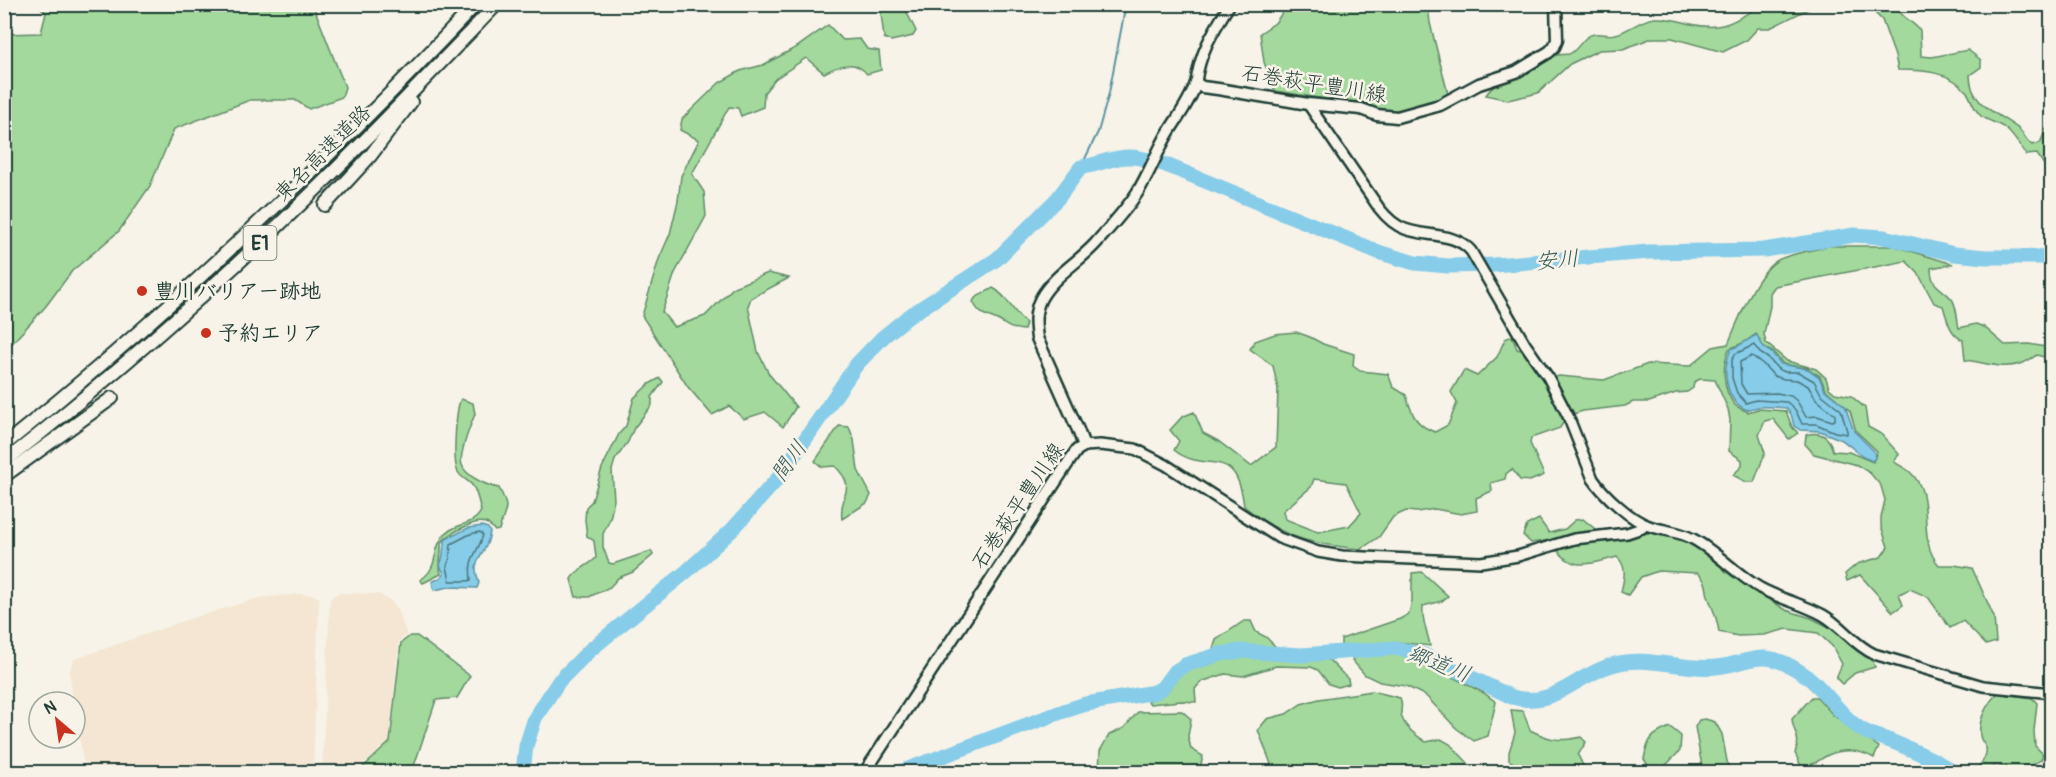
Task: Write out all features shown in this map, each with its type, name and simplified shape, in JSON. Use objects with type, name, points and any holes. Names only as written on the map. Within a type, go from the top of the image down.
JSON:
[{"type":"highway","name":"東名高速道路","points":[[4,445],[156,319],[255,228],[356,129],[476,4]]},
{"type":"highway","name":"東名高速道路","points":[[4,462],[165,329],[248,254],[497,4]]},
{"type":"highway","points":[[325,205],[371,155],[441,62]]},
{"type":"highway","points":[[4,476],[112,398]]},
{"type":"main road","name":"石巻萩平豊川線","points":[[865,772],[1068,463],[1077,450],[1083,446],[1037,338],[1036,310],[1041,298],[1052,283],[1095,244],[1137,193],[1196,83],[1202,87],[1308,104],[1361,109],[1388,117],[1403,115],[1440,105],[1472,87],[1516,72],[1549,52],[1557,40],[1556,4]]},
{"type":"street","points":[[1196,83],[1208,40],[1230,4]]},
{"type":"street","points":[[1308,104],[1389,220],[1402,228],[1457,240],[1466,245],[1473,254],[1551,384],[1568,416],[1593,479],[1607,495],[1646,525],[1680,533],[1694,539],[1759,588],[1835,622],[1864,649],[1874,654],[1983,686],[2052,693]]},
{"type":"street","points":[[1083,446],[1100,445],[1136,449],[1166,465],[1279,538],[1318,552],[1342,556],[1481,562],[1518,556],[1574,539],[1627,532],[1646,525]]},
{"type":"shaded area","points":[[338,593],[378,594],[390,600],[397,609],[407,635],[399,641],[389,741],[355,772],[322,772],[330,599]]},
{"type":"shaded area","points":[[299,594],[314,595],[319,598],[313,772],[89,772],[81,750],[87,750],[87,690],[72,690],[69,671],[75,659],[192,618],[259,598]]},
{"type":"green space","points":[[38,5],[313,5],[345,87],[342,97],[309,109],[295,100],[250,100],[174,129],[150,186],[119,231],[72,271],[5,354],[5,34],[41,33],[46,13]]},
{"type":"green space","points":[[880,5],[903,5],[916,31],[913,36],[891,41],[884,38]]},
{"type":"green space","points":[[1288,5],[1428,5],[1430,23],[1448,94],[1432,105],[1394,113],[1380,113],[1361,105],[1275,91],[1264,62],[1260,33],[1275,23]]},
{"type":"green space","points":[[1762,5],[1816,5],[1770,28],[1758,28],[1747,40],[1723,52],[1672,38],[1652,38],[1623,49],[1599,50],[1570,64],[1538,93],[1508,100],[1486,95],[1496,85],[1527,74],[1548,58],[1569,54],[1590,35],[1616,34],[1654,18],[1712,27],[1736,20]]},
{"type":"green space","points":[[1867,5],[1894,5],[1920,30],[1921,56],[1932,57],[1968,50],[1981,60],[1981,67],[1970,75],[1974,94],[1985,107],[2018,129],[2032,145],[2040,143],[2046,129],[2051,125],[2051,172],[2037,154],[2026,155],[2006,129],[1981,116],[1967,92],[1953,80],[1926,71],[1898,70],[1882,20]]},
{"type":"green space","points":[[828,25],[843,40],[860,39],[867,49],[879,51],[881,70],[867,74],[857,66],[847,65],[824,73],[806,58],[775,79],[764,93],[763,107],[741,116],[738,108],[729,107],[692,174],[704,192],[706,216],[675,273],[662,312],[674,327],[705,316],[734,287],[768,273],[789,278],[751,298],[748,306],[758,352],[769,374],[796,407],[783,427],[765,412],[744,419],[729,406],[712,415],[688,387],[642,316],[659,259],[670,234],[681,176],[699,140],[680,130],[682,119],[719,83],[740,71],[763,65],[797,47]]},
{"type":"green space","points":[[1828,246],[1894,246],[1953,264],[1931,268],[1931,275],[1935,283],[1954,302],[1959,328],[1976,324],[1984,327],[2005,345],[2029,344],[2051,348],[2051,359],[2037,355],[2024,363],[2013,366],[1965,360],[1963,340],[1952,330],[1943,306],[1934,303],[1918,273],[1906,261],[1775,286],[1770,293],[1770,306],[1764,334],[1766,343],[1787,361],[1816,369],[1826,378],[1829,388],[1835,393],[1851,396],[1865,408],[1868,427],[1881,434],[1899,454],[1894,462],[1910,472],[1918,482],[1923,493],[1926,530],[1932,555],[1939,565],[1972,568],[1994,617],[1996,642],[1986,645],[1963,621],[1950,628],[1928,597],[1910,589],[1899,594],[1903,605],[1893,612],[1860,575],[1847,581],[1845,574],[1857,564],[1881,557],[1888,547],[1881,526],[1885,500],[1881,486],[1870,473],[1857,465],[1814,454],[1805,444],[1806,435],[1820,434],[1829,441],[1833,451],[1849,452],[1873,462],[1877,451],[1856,431],[1850,411],[1826,390],[1820,376],[1807,368],[1783,364],[1773,352],[1764,348],[1756,334],[1729,349],[1724,370],[1728,392],[1735,405],[1748,412],[1758,409],[1786,411],[1792,427],[1798,433],[1789,439],[1773,419],[1765,421],[1759,435],[1765,453],[1754,482],[1746,482],[1733,475],[1742,466],[1742,460],[1729,451],[1728,409],[1715,380],[1700,379],[1694,382],[1693,388],[1687,392],[1676,393],[1649,402],[1633,402],[1625,406],[1583,411],[1567,416],[1560,428],[1531,438],[1530,443],[1544,475],[1530,481],[1520,480],[1512,469],[1506,474],[1505,479],[1491,483],[1492,491],[1476,498],[1477,511],[1461,514],[1435,509],[1406,511],[1393,517],[1379,537],[1361,549],[1327,545],[1285,533],[1244,506],[1240,486],[1234,473],[1227,467],[1218,463],[1197,461],[1174,450],[1179,441],[1170,430],[1182,417],[1194,412],[1203,433],[1218,441],[1251,466],[1276,447],[1278,389],[1273,366],[1250,349],[1255,341],[1275,334],[1296,332],[1354,354],[1353,366],[1360,371],[1388,374],[1393,387],[1406,395],[1419,422],[1435,432],[1448,425],[1457,403],[1451,392],[1464,370],[1477,376],[1497,357],[1505,339],[1512,336],[1517,349],[1525,351],[1545,380],[1559,376],[1604,380],[1648,364],[1690,366],[1713,347],[1728,344],[1748,298],[1770,266],[1783,258]],"holes":[[[1314,479],[1346,483],[1361,513],[1349,526],[1318,532],[1285,519],[1283,511],[1311,487]]]},
{"type":"green space","points":[[993,288],[1026,323],[1024,330],[1009,327],[982,314],[976,307],[973,302],[975,298]]},
{"type":"green space","points":[[660,378],[663,382],[652,397],[652,405],[634,428],[628,442],[615,460],[612,470],[614,500],[610,519],[603,534],[603,547],[609,563],[613,564],[651,551],[653,555],[633,572],[618,578],[610,587],[589,597],[576,597],[571,579],[596,558],[594,541],[587,536],[586,507],[592,501],[602,468],[619,434],[626,426],[634,398],[649,384]]},
{"type":"green space","points":[[461,399],[473,403],[475,414],[463,447],[462,465],[473,477],[499,488],[506,509],[499,530],[495,531],[483,522],[477,523],[456,531],[445,539],[441,543],[441,574],[423,583],[420,580],[430,570],[438,546],[445,534],[474,519],[481,511],[474,488],[459,474],[456,466],[455,435]]},
{"type":"green space","points":[[839,426],[849,427],[854,440],[858,470],[871,495],[867,503],[842,519],[846,481],[835,466],[822,467],[815,461]]},
{"type":"green space","points":[[1539,519],[1549,533],[1565,529],[1575,520],[1583,519],[1595,529],[1599,541],[1609,542],[1634,534],[1654,533],[1674,536],[1692,543],[1730,575],[1786,610],[1811,618],[1835,630],[1852,647],[1872,659],[1875,667],[1855,673],[1842,684],[1836,678],[1842,664],[1832,646],[1818,633],[1787,629],[1764,635],[1738,636],[1719,632],[1705,583],[1698,573],[1658,571],[1641,577],[1628,595],[1621,592],[1624,569],[1617,557],[1579,564],[1564,558],[1551,540],[1531,543],[1523,535],[1527,525]]},
{"type":"green space","points":[[1422,572],[1448,596],[1442,601],[1423,606],[1430,646],[1398,642],[1341,646],[1341,639],[1409,614],[1412,600],[1412,573]]},
{"type":"green space","points":[[1244,621],[1251,621],[1256,632],[1266,637],[1276,647],[1277,657],[1314,657],[1329,660],[1348,679],[1349,684],[1338,687],[1329,684],[1318,670],[1311,667],[1276,666],[1243,676],[1225,674],[1201,682],[1195,689],[1196,702],[1150,704],[1148,701],[1168,689],[1176,678],[1191,667],[1210,659],[1216,640]]},
{"type":"green space","points":[[410,636],[417,636],[470,676],[457,698],[436,700],[413,772],[358,772],[390,742],[401,643]]},
{"type":"green space","points":[[1385,653],[1407,654],[1484,693],[1496,702],[1488,736],[1474,741],[1456,728],[1426,696],[1406,686],[1380,682],[1365,675],[1352,660],[1355,657]]},
{"type":"green space","points":[[1372,691],[1400,698],[1402,718],[1410,730],[1426,742],[1441,739],[1450,744],[1468,763],[1469,772],[1270,772],[1271,764],[1258,730],[1267,719],[1286,714],[1301,704],[1319,699]]},
{"type":"green space","points":[[1998,693],[2032,698],[2037,703],[2035,746],[2043,754],[2041,760],[2025,767],[2005,768],[1995,765],[1991,772],[1974,772],[1986,754],[1986,748],[1980,737],[1982,718],[1990,702]]},
{"type":"green space","points":[[1812,697],[1817,697],[1834,716],[1879,747],[1874,758],[1863,753],[1840,751],[1802,768],[1795,753],[1797,739],[1792,719]]},
{"type":"green space","points":[[1511,710],[1523,711],[1530,730],[1543,736],[1560,740],[1581,737],[1586,742],[1578,755],[1586,772],[1527,772],[1509,760],[1515,733]]},
{"type":"green space","points":[[1182,711],[1191,719],[1188,736],[1191,749],[1203,756],[1199,772],[1099,772],[1100,751],[1109,735],[1124,728],[1138,712]]},
{"type":"green space","points":[[1699,720],[1715,722],[1722,734],[1729,772],[1703,772],[1695,727]]},
{"type":"green space","points":[[1670,727],[1681,736],[1680,751],[1664,767],[1649,767],[1644,759],[1651,738]]},
{"type":"water","points":[[1757,335],[1764,348],[1772,353],[1781,364],[1808,369],[1819,377],[1825,390],[1845,406],[1854,431],[1874,451],[1875,458],[1872,461],[1842,440],[1820,431],[1800,430],[1794,426],[1791,414],[1786,408],[1761,407],[1747,410],[1739,406],[1729,392],[1726,374],[1728,357],[1731,349]]},
{"type":"water","points":[[482,526],[488,528],[490,532],[476,566],[479,583],[477,588],[449,587],[434,590],[432,582],[444,574],[440,565],[446,539],[468,528]]},
{"type":"waterway","points":[[1081,167],[1098,132],[1109,93],[1126,4]]},
{"type":"waterway","name":"安川","points":[[523,772],[526,746],[535,718],[559,681],[590,650],[686,572],[732,530],[780,476],[857,364],[883,337],[909,316],[997,259],[1058,198],[1081,167],[1125,157],[1154,161],[1381,253],[1415,263],[1448,266],[1494,265],[1649,252],[1764,250],[1854,235],[1884,237],[1954,254],[1986,257],[2052,257]]},
{"type":"waterway","name":"郷道川","points":[[900,772],[1086,704],[1155,692],[1162,688],[1174,672],[1185,665],[1221,654],[1241,651],[1302,655],[1396,648],[1424,655],[1512,697],[1527,700],[1552,695],[1599,670],[1625,662],[1638,661],[1703,668],[1760,658],[1775,659],[1808,677],[1857,726],[1921,754],[1953,772]]},
{"type":"place","name":"豊川バリアー跡地","points":[[142,291]]},
{"type":"place","name":"予約エリア","points":[[206,333]]},
{"type":"water label","name":"間川","points":[[789,461]]}]
